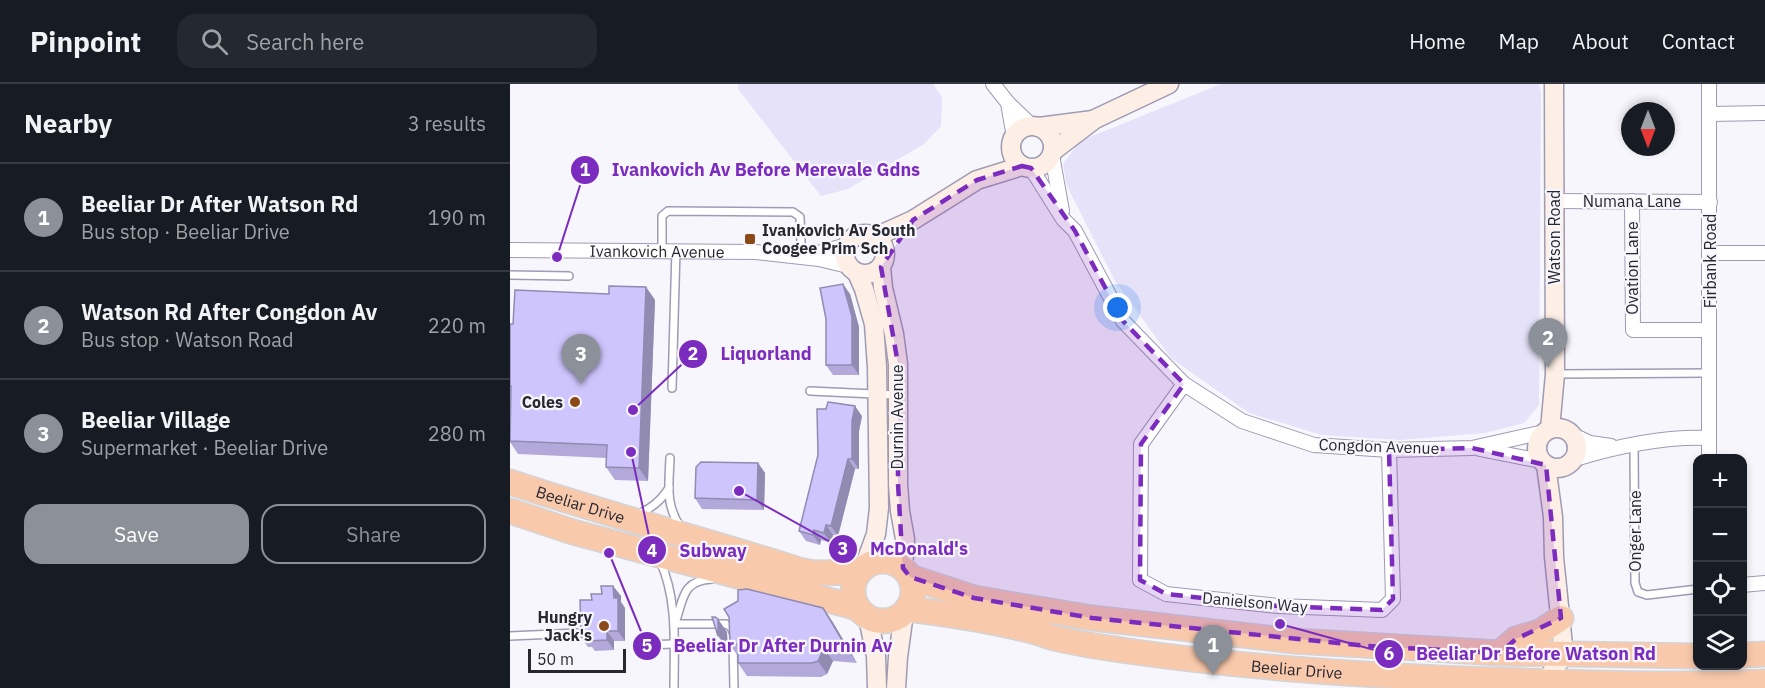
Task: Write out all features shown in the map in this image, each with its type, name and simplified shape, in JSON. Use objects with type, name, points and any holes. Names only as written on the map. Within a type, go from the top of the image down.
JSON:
[{"type":"highway","name":"Beeliar Drive","points":[[510,482],[799,570],[814,573],[862,570]]},
{"type":"highway","name":"Beeliar Drive","points":[[510,511],[573,532],[738,575],[863,613]]},
{"type":"highway","points":[[884,561],[891,562],[907,573],[913,593],[906,611],[887,621],[881,621],[863,613],[852,594],[855,579],[862,570],[871,563],[884,561]]},
{"type":"highway","name":"Beeliar Drive","points":[[907,573],[974,598],[1092,618],[1294,641],[1500,653],[1693,656]]},
{"type":"highway","name":"Beeliar Drive","points":[[906,611],[943,613],[1120,650],[1365,674],[1590,683],[1708,684],[1765,681]]},
{"type":"highway","points":[[1500,653],[1516,639],[1540,632],[1561,618]]},
{"type":"highway","points":[[1747,655],[1765,654]]},
{"type":"street","points":[[993,84],[1008,103],[1035,127],[1046,131],[1053,144],[1052,153]]},
{"type":"street","name":"Watson Road","points":[[1547,430],[1554,382],[1554,84]]},
{"type":"street","name":"Firbank Road","points":[[1709,84],[1709,454]]},
{"type":"street","points":[[977,180],[1044,165],[1052,153],[1095,119],[1164,85]]},
{"type":"street","points":[[877,238],[913,220],[977,180],[1013,140],[1008,103]]},
{"type":"street","points":[[1709,114],[1765,113]]},
{"type":"street","points":[[1027,167],[1013,157],[1011,148],[1017,132],[1024,127],[1095,119]]},
{"type":"street","name":"Congdon Avenue","points":[[1052,153],[1063,219]]},
{"type":"street","name":"Congdon Avenue","points":[[1027,167],[1063,219],[1075,231],[1124,321],[1184,384],[1242,421],[1314,445],[1389,450],[1472,448],[1547,430]]},
{"type":"street","name":"Numana Lane","points":[[1554,201],[1710,202]]},
{"type":"street","name":"Ovation Lane","points":[[1632,201],[1633,330],[1709,330]]},
{"type":"street","points":[[883,261],[882,242],[877,238],[860,234],[847,245],[844,256],[853,269],[870,274],[883,261],[913,220]]},
{"type":"street","name":"Ivankovich Avenue","points":[[803,257],[847,245]]},
{"type":"street","name":"Ivankovich Avenue","points":[[510,250],[756,252],[819,259],[853,269]]},
{"type":"street","points":[[1710,253],[1765,253]]},
{"type":"street","name":"Durnin Avenue","points":[[883,261],[883,288],[894,334],[898,364],[898,484],[907,573]]},
{"type":"street","name":"Durnin Avenue","points":[[853,269],[864,289],[874,324],[877,367],[879,508],[876,534],[862,570]]},
{"type":"street","name":"Watson Road","points":[[1554,382],[1571,433]]},
{"type":"street","name":"Danielson Way","points":[[1184,384],[1141,444],[1140,580],[1166,594],[1278,606],[1382,610],[1393,599],[1389,450]]},
{"type":"street","points":[[1617,447],[1590,443],[1563,428],[1547,430],[1537,442],[1538,455],[1552,468],[1617,447],[1682,438],[1709,438]]},
{"type":"street","points":[[1554,517],[1570,463],[1578,447],[1571,433]]},
{"type":"street","name":"Congdon Avenue","points":[[1472,448],[1544,463]]},
{"type":"street","points":[[1544,463],[1554,517],[1554,557],[1564,655],[1590,683]]},
{"type":"street","points":[[1747,585],[1765,583]]},
{"type":"street","points":[[896,688],[898,657],[906,611]]},
{"type":"street","points":[[863,613],[876,656],[877,688]]},
{"type":"street","points":[[1545,682],[1564,655]]},
{"type":"lane","points":[[672,388],[669,251],[662,216],[668,211],[793,212],[800,217],[803,257]]},
{"type":"lane","points":[[510,275],[569,276]]},
{"type":"lane","points":[[1554,382],[1709,373]]},
{"type":"lane","points":[[810,391],[898,395]]},
{"type":"lane","name":"Onger Lane","points":[[1634,445],[1635,583],[1638,592],[1647,595],[1693,590]]},
{"type":"lane","points":[[670,458],[669,488],[673,515],[686,535]]},
{"type":"lane","points":[[629,519],[652,508],[669,488]]},
{"type":"lane","points":[[657,555],[671,595],[674,624],[674,688]]},
{"type":"lane","points":[[674,624],[686,590],[692,583],[738,575]]},
{"type":"lane","points":[[674,624],[726,624],[731,627],[733,631],[734,688]]},
{"type":"lane","points":[[510,636],[577,633]]},
{"type":"lane","points":[[642,645],[674,644]]},
{"type":"highlighted area","points":[[1022,166],[1031,168],[1075,231],[1123,321],[1184,384],[1141,444],[1140,580],[1166,594],[1278,606],[1382,610],[1393,599],[1389,450],[1472,448],[1546,465],[1561,618],[1516,639],[1500,653],[1368,646],[1092,618],[974,598],[910,577],[903,568],[898,484],[898,364],[881,267],[913,220],[977,180]]},
{"type":"shaded area","points":[[738,84],[933,84],[942,97],[941,126],[924,144],[848,189],[821,196],[738,89]]},
{"type":"shaded area","points":[[1221,84],[1539,84],[1541,93],[1539,405],[1524,423],[1485,433],[1400,440],[1322,435],[1249,413],[1171,358],[1115,281],[1067,186],[1063,164],[1080,141]]},
{"type":"building","points":[[843,284],[852,317],[852,365],[826,365],[826,319],[820,288]]},
{"type":"building","points":[[609,286],[646,287],[639,468],[606,467],[607,445],[510,441],[510,324],[513,324],[515,290],[609,294]]},
{"type":"building","points":[[828,402],[855,406],[852,421],[852,459],[848,459],[831,526],[826,525],[824,533],[814,530],[813,535],[799,531],[818,455],[817,409],[826,409]]},
{"type":"building","points":[[701,462],[758,463],[757,500],[695,498],[696,467]]},
{"type":"building","name":"Hungry Jack's","points":[[601,586],[613,586],[614,598],[618,598],[618,631],[607,631],[607,640],[588,641],[588,637],[581,637],[580,600],[592,600],[591,594],[602,594]]},
{"type":"building","points":[[747,589],[823,608],[848,650],[824,648],[818,661],[812,663],[738,663],[738,644],[730,645],[729,617],[724,609],[738,601],[738,590]]},
{"type":"building","points":[[712,617],[718,619],[718,636]]},
{"type":"place","name":"Ivankovich Av South Coogee Prim Sch","points":[[750,239]]},
{"type":"place","name":"Ivankovich Av Before Merevale Gdns","points":[[557,257]]},
{"type":"place","name":"Watson Rd After Congdon Av","points":[[1548,368]]},
{"type":"place","name":"Beeliar Village","points":[[581,384]]},
{"type":"place","name":"Coles","points":[[575,402]]},
{"type":"place","name":"Liquorland","points":[[633,410]]},
{"type":"place","name":"Subway","points":[[631,452]]},
{"type":"place","name":"McDonald's","points":[[739,491]]},
{"type":"place","name":"Beeliar Dr After Durnin Av","points":[[609,553]]},
{"type":"place","name":"Beeliar Dr Before Watson Rd","points":[[1280,624]]},
{"type":"place","name":"Hungry Jack's","points":[[604,626]]},
{"type":"place","name":"Beeliar Dr After Watson Rd","points":[[1213,675]]}]
